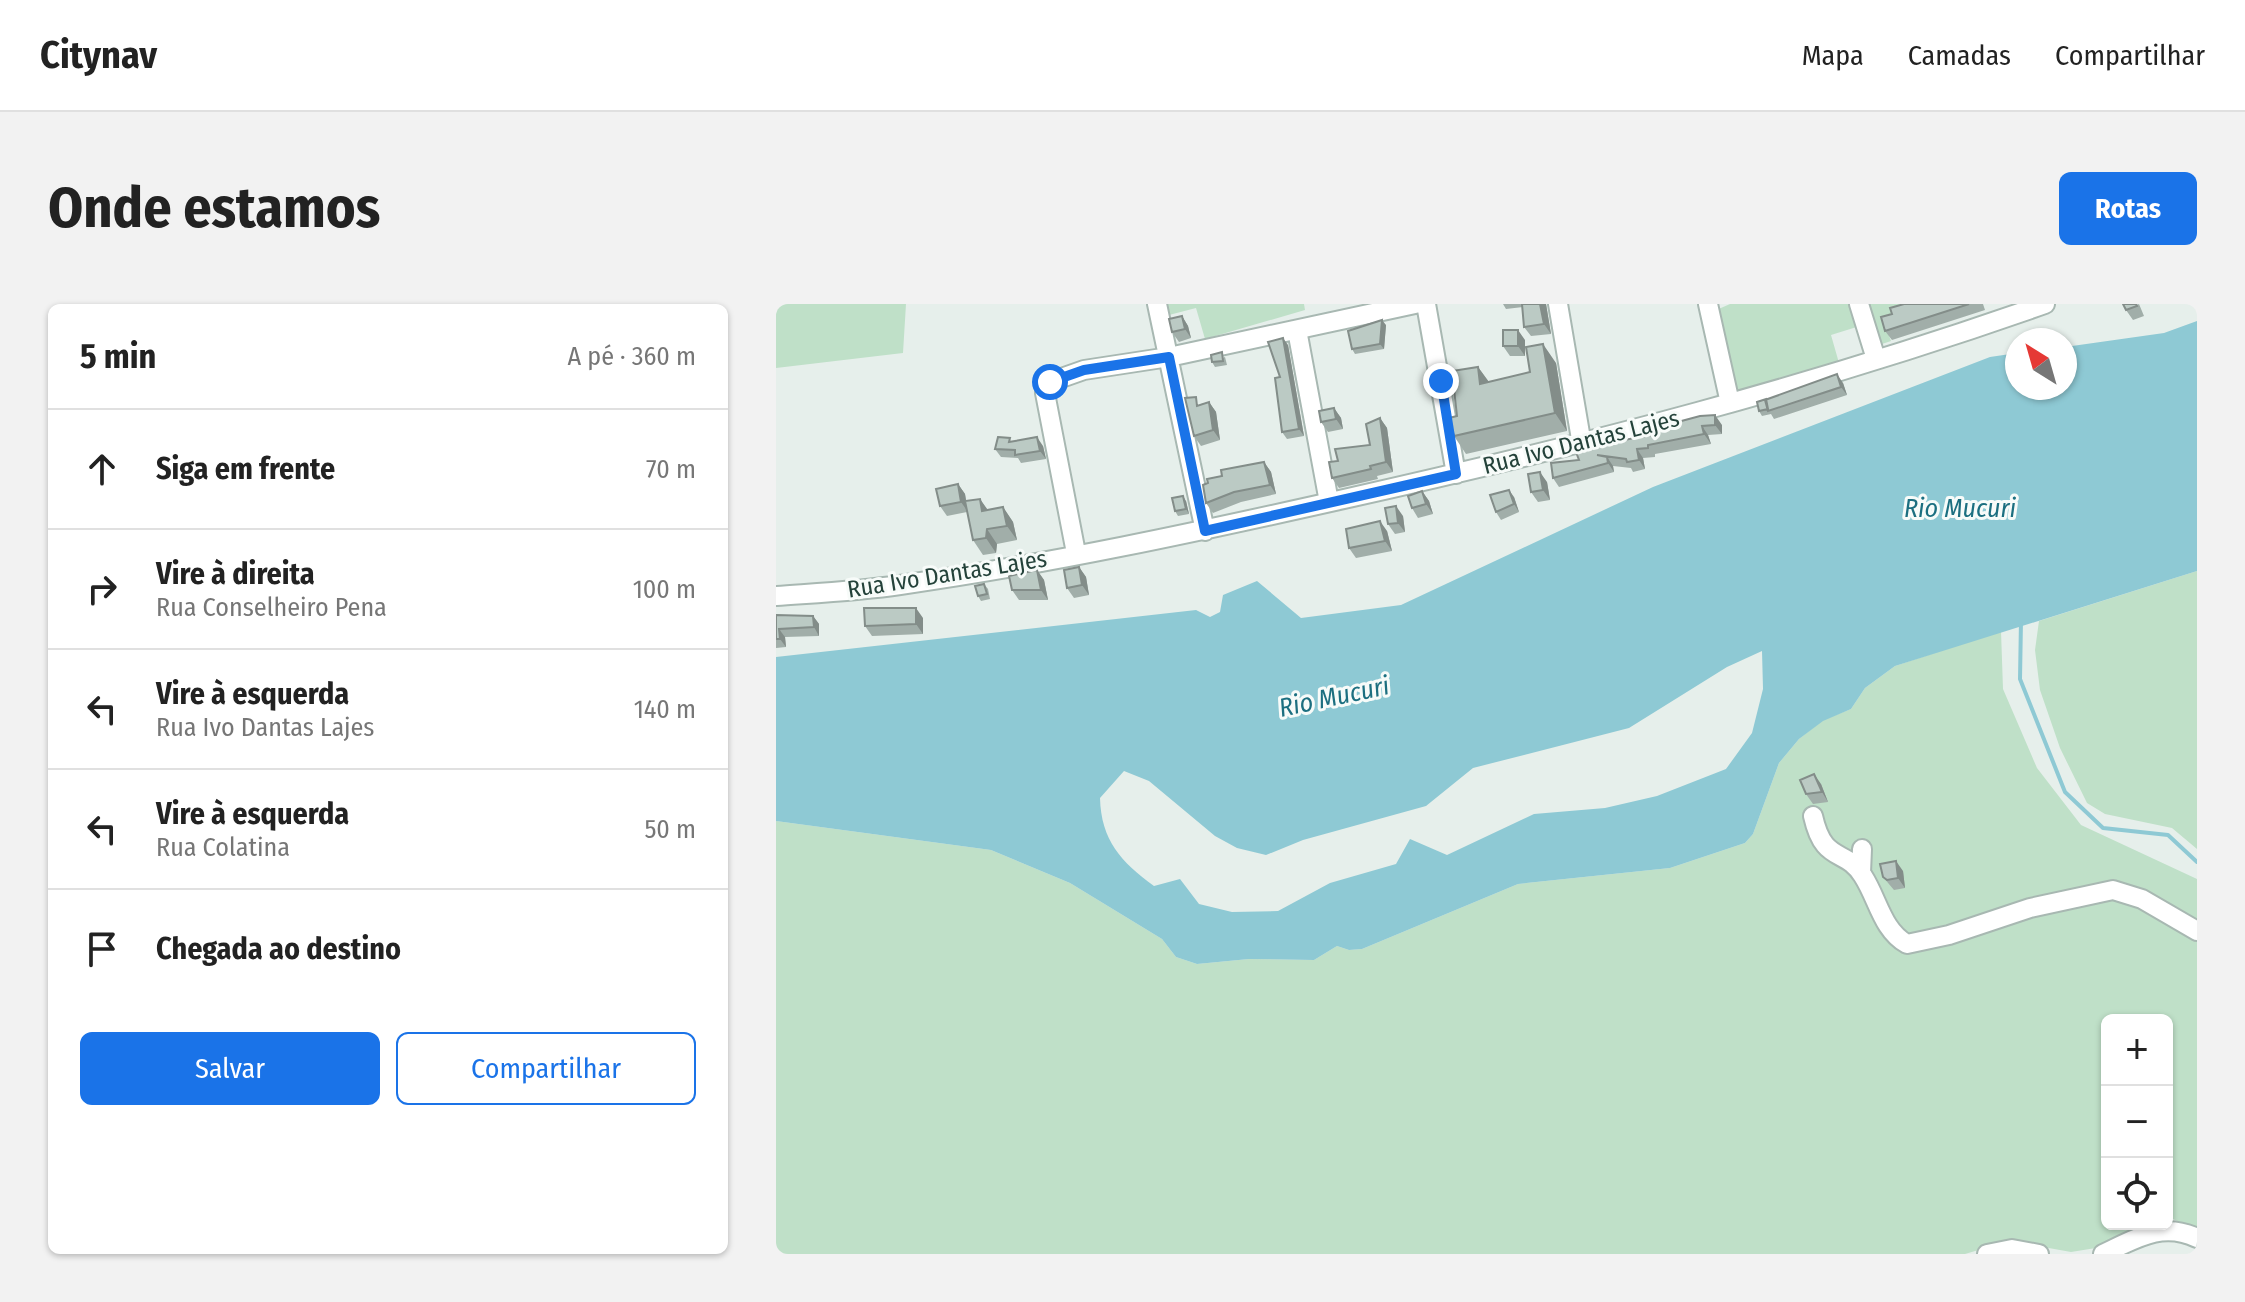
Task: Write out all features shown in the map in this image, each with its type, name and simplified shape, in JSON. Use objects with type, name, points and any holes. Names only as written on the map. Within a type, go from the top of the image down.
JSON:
[{"type":"street","points":[[1157,304],[1205,531]]},
{"type":"street","points":[[1076,553],[1045,393],[1050,382],[1062,376],[1234,344],[1415,304]]},
{"type":"street","points":[[1426,304],[1456,474]]},
{"type":"street","points":[[1558,304],[1582,445]]},
{"type":"street","points":[[1708,304],[1730,403]]},
{"type":"street","points":[[1859,304],[1876,359]]},
{"type":"street","name":"Rua Ivo Dantas Lajes","points":[[776,596],[898,586],[1205,531],[1456,474],[1582,445],[1730,403],[2045,304]]},
{"type":"street","points":[[1297,330],[1329,502]]},
{"type":"street","points":[[1813,816],[1823,846],[1861,873],[1881,893],[1888,928],[1907,944],[1949,935],[2030,908],[2113,890],[2142,899],[2197,931]]},
{"type":"street","points":[[1861,873],[1862,849]]},
{"type":"street","points":[[2103,1254],[2161,1229],[2183,1231],[2197,1238]]},
{"type":"street","points":[[1987,1254],[2012,1249],[2039,1254]]},
{"type":"green space","points":[[776,304],[906,304],[903,353],[776,368]]},
{"type":"green space","points":[[1160,304],[1304,304],[1305,310],[1205,339],[1196,308],[1169,315],[1176,346],[1170,348]]},
{"type":"green space","points":[[1730,304],[1856,304],[1863,325],[1831,335],[1839,363],[1737,394],[1714,311]]},
{"type":"green space","points":[[1864,304],[1929,304],[1884,321],[1891,341],[1879,345]]},
{"type":"green space","points":[[2197,571],[2197,849],[2172,828],[2105,814],[2087,803],[2060,748],[2040,690],[2035,650],[2039,621]]},
{"type":"green space","points":[[2001,631],[2003,689],[2037,768],[2081,825],[2197,879],[2197,1231],[2173,1219],[2173,1014],[2101,1014],[2101,1230],[2132,1230],[2102,1247],[2071,1252],[2009,1241],[1965,1254],[776,1254],[776,821],[991,850],[1070,883],[1162,939],[1176,957],[1197,964],[1249,959],[1314,960],[1337,946],[1349,950],[1362,949],[1518,884],[1670,868],[1745,843],[1753,834],[1779,763],[1799,739],[1823,720],[1851,709],[1865,688],[1895,666]]},
{"type":"water","name":"Rio Mucuri","points":[[2197,321],[2197,571],[1895,666],[1865,688],[1851,709],[1823,721],[1799,739],[1779,763],[1753,834],[1745,843],[1670,868],[1518,884],[1362,949],[1349,950],[1337,946],[1314,960],[1249,959],[1197,964],[1176,957],[1162,939],[1070,883],[991,850],[776,821],[776,657],[1196,610],[1210,617],[1220,612],[1223,595],[1257,581],[1301,618],[1401,605],[1653,487],[1990,357],[2005,355],[2005,400],[2077,400],[2077,345],[2164,333]],"holes":[[[1762,651],[1763,689],[1752,733],[1726,769],[1657,796],[1605,808],[1534,814],[1447,855],[1410,839],[1396,864],[1330,883],[1278,911],[1232,912],[1199,904],[1180,879],[1154,886],[1115,849],[1101,813],[1100,798],[1124,771],[1149,781],[1215,836],[1237,848],[1266,855],[1303,840],[1426,806],[1473,768],[1629,728],[1727,667]]]},
{"type":"building","points":[[1522,304],[1540,304],[1544,324],[1524,327]]},
{"type":"building","points":[[1904,304],[1969,304],[1885,331],[1881,317],[1892,314],[1890,308]]},
{"type":"building","points":[[2123,304],[2136,304],[2137,306],[2126,310]]},
{"type":"building","points":[[1182,316],[1185,329],[1172,332],[1169,319]]},
{"type":"building","points":[[1382,320],[1380,344],[1352,349],[1348,331]]},
{"type":"building","points":[[1503,330],[1518,330],[1518,346],[1503,346]]},
{"type":"building","points":[[1283,338],[1299,429],[1282,432],[1275,378],[1280,377],[1268,342]]},
{"type":"building","points":[[1543,344],[1555,413],[1454,436],[1449,418],[1457,416],[1452,371],[1478,367],[1480,384],[1530,372],[1526,347]]},
{"type":"building","points":[[1222,352],[1223,361],[1212,362],[1211,355]]},
{"type":"building","points":[[1837,374],[1841,387],[1768,411],[1765,400]]},
{"type":"building","points":[[1196,397],[1197,406],[1209,402],[1213,430],[1194,436],[1185,398]]},
{"type":"building","points":[[1766,399],[1768,409],[1759,411],[1757,402]]},
{"type":"building","points":[[1334,408],[1336,419],[1321,422],[1319,411]]},
{"type":"building","points":[[1715,415],[1715,425],[1702,426],[1704,434],[1637,449],[1639,460],[1627,462],[1626,459],[1597,455],[1607,457],[1608,463],[1553,478],[1551,463],[1579,460],[1576,452],[1608,444],[1609,438],[1624,440],[1652,435],[1652,429]]},
{"type":"building","points":[[1380,418],[1386,462],[1370,466],[1371,469],[1332,478],[1329,462],[1338,461],[1335,449],[1370,445],[1366,424]]},
{"type":"building","points":[[998,437],[1010,438],[1009,442],[1037,437],[1040,451],[1015,455],[1015,450],[995,449]]},
{"type":"building","points":[[1264,462],[1270,485],[1234,492],[1206,503],[1203,485],[1208,483],[1207,479],[1222,476],[1221,470]]},
{"type":"building","points":[[1540,472],[1543,490],[1531,492],[1528,474]]},
{"type":"building","points":[[958,484],[961,502],[940,506],[936,489]]},
{"type":"building","points":[[1509,490],[1514,504],[1496,512],[1490,495]]},
{"type":"building","points":[[1422,491],[1426,504],[1412,508],[1408,496]]},
{"type":"building","points":[[1183,496],[1186,509],[1175,511],[1172,498]]},
{"type":"building","points":[[980,499],[982,511],[1003,507],[1007,526],[987,529],[986,538],[973,540],[965,501]]},
{"type":"building","points":[[1396,506],[1398,523],[1388,524],[1385,508]]},
{"type":"building","points":[[1380,521],[1385,541],[1349,548],[1346,529]]},
{"type":"building","points":[[1079,567],[1082,585],[1067,588],[1064,570]]},
{"type":"building","points":[[1037,570],[1041,590],[1012,590],[1009,576]]},
{"type":"building","points":[[984,584],[987,594],[978,596],[975,586]]},
{"type":"building","points":[[864,608],[916,608],[916,624],[865,626]]},
{"type":"building","points":[[776,615],[813,616],[814,627],[779,629],[780,639],[776,639]]},
{"type":"building","points":[[1814,774],[1822,792],[1806,794],[1800,780]]},
{"type":"building","points":[[1896,861],[1898,878],[1887,880],[1883,877],[1880,864]]},
{"type":"waterway","points":[[2021,620],[2020,679],[2065,792],[2103,828],[2168,835],[2197,862]]},
{"type":"route","points":[[1050,382],[1084,370],[1169,357],[1205,531],[1456,474],[1441,381]]}]
